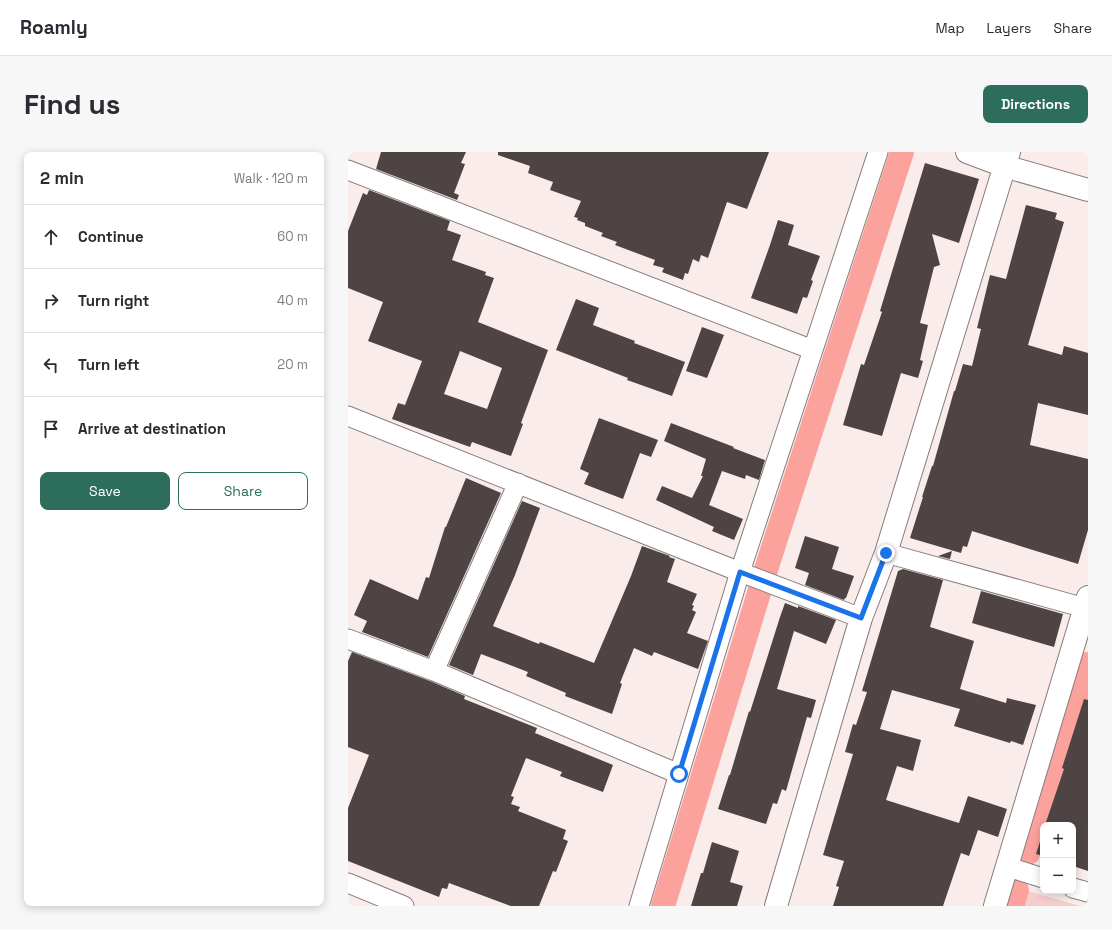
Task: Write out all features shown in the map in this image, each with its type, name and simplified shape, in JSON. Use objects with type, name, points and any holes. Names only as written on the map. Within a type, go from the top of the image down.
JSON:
[{"type":"street","points":[[639,906],[740,572],[878,152]]},
{"type":"street","points":[[967,152],[1006,159],[1088,190]]},
{"type":"street","points":[[776,906],[861,618],[886,553],[1006,159]]},
{"type":"street","points":[[348,170],[813,350]]},
{"type":"street","points":[[348,416],[740,572],[861,618]]},
{"type":"street","points":[[434,671],[518,483]]},
{"type":"street","points":[[886,553],[1086,602],[1082,640],[995,906]]},
{"type":"street","points":[[348,639],[434,671],[679,774]]},
{"type":"street","points":[[1008,867],[1040,877]]},
{"type":"street","points":[[348,883],[404,906]]},
{"type":"street","points":[[1076,889],[1088,892]]},
{"type":"shaded area","points":[[1024,890],[1080,906],[1019,906]]},
{"type":"building","points":[[381,152],[466,152],[461,163],[465,164],[454,193],[459,195],[457,200],[376,169]]},
{"type":"building","points":[[498,152],[769,152],[747,209],[727,202],[708,258],[701,255],[699,262],[693,259],[688,274],[685,273],[683,280],[662,272],[664,268],[653,265],[655,260],[615,245],[617,242],[601,236],[603,233],[585,226],[585,223],[574,217],[581,201],[550,190],[553,182],[528,173],[530,166],[498,155]]},
{"type":"building","points":[[925,163],[979,179],[959,243],[932,234],[940,265],[934,267],[920,323],[928,325],[920,360],[923,361],[918,378],[901,373],[882,436],[843,425],[861,364],[864,365],[882,312],[880,311]]},
{"type":"building","points":[[369,190],[450,221],[447,230],[461,235],[452,260],[486,272],[485,275],[494,278],[478,322],[548,350],[521,423],[523,424],[511,456],[472,442],[470,447],[392,419],[398,403],[405,405],[422,361],[368,341],[383,302],[348,288],[348,231],[363,193],[367,195]],"holes":[[[460,351],[502,368],[487,409],[444,394]]]},
{"type":"building","points":[[1026,205],[1057,213],[1055,219],[1064,222],[1028,345],[1062,355],[1064,346],[1088,353],[1088,415],[1038,403],[1030,445],[1088,459],[1088,530],[1078,564],[972,531],[967,547],[963,546],[961,553],[910,538],[963,364],[972,366],[981,329],[977,328],[990,275],[1006,279]]},
{"type":"building","points":[[778,220],[794,225],[788,245],[820,256],[811,280],[813,281],[807,298],[803,297],[797,314],[751,298]]},
{"type":"building","points":[[576,299],[599,308],[593,325],[635,341],[634,343],[685,362],[672,396],[627,380],[628,378],[556,350]]},
{"type":"building","points":[[702,327],[724,335],[707,378],[686,371]]},
{"type":"building","points":[[599,418],[658,440],[651,457],[640,453],[623,499],[584,484],[589,473],[580,469]]},
{"type":"building","points":[[671,423],[765,460],[759,480],[746,475],[745,479],[722,471],[709,505],[743,519],[734,540],[712,531],[714,527],[656,500],[662,486],[692,498],[703,476],[701,476],[706,459],[664,441]]},
{"type":"building","points":[[466,478],[501,493],[428,657],[362,632],[367,621],[354,615],[370,579],[418,600],[426,577],[429,578],[445,527]]},
{"type":"building","points":[[522,501],[540,508],[515,575],[493,626],[594,663],[631,576],[642,546],[675,559],[667,582],[697,594],[692,605],[694,606],[692,610],[696,612],[687,633],[708,641],[698,669],[654,652],[652,656],[634,648],[620,683],[622,684],[612,714],[565,696],[566,693],[526,676],[528,672],[481,654],[473,675],[449,665]]},
{"type":"building","points":[[805,536],[839,547],[832,569],[854,576],[844,600],[805,585],[809,573],[795,568]]},
{"type":"building","points":[[952,551],[950,559],[938,556]]},
{"type":"building","points":[[903,569],[943,580],[930,627],[974,641],[960,689],[1006,703],[1007,698],[1036,705],[1023,745],[1011,741],[1010,743],[954,726],[960,709],[892,690],[880,729],[921,740],[913,771],[897,766],[886,800],[959,823],[968,796],[1007,809],[998,837],[978,830],[969,856],[961,853],[943,906],[833,906],[839,887],[836,886],[844,861],[823,855],[853,754],[845,752],[853,724],[856,725],[867,692],[862,691],[898,571]]},
{"type":"building","points":[[981,591],[1063,614],[1054,647],[972,623]]},
{"type":"building","points":[[785,603],[798,608],[798,606],[836,620],[826,644],[794,631],[777,689],[816,700],[811,718],[807,717],[786,791],[782,789],[777,804],[773,803],[766,824],[718,809]]},
{"type":"building","points":[[352,652],[430,681],[465,696],[464,699],[537,728],[535,733],[613,765],[603,792],[560,776],[562,772],[526,758],[511,796],[514,797],[511,804],[520,807],[518,811],[566,830],[563,839],[568,841],[556,872],[553,871],[539,906],[511,906],[449,883],[447,889],[442,888],[439,897],[348,861],[348,808],[369,755],[348,747],[348,661]]},
{"type":"building","points":[[1084,699],[1088,700],[1088,871],[1076,867],[1076,822],[1046,822],[1064,769],[1062,768]]},
{"type":"building","points":[[1040,841],[1040,855],[1036,854]]},
{"type":"building","points":[[712,842],[739,851],[730,882],[743,886],[737,906],[691,906]]},
{"type":"waterway","points":[[663,906],[770,557],[902,152]]},
{"type":"waterway","points":[[1028,853],[1088,664]]},
{"type":"waterway","points":[[1012,906],[1017,890]]},
{"type":"route","points":[[679,774],[740,572],[861,618],[886,553]]}]
